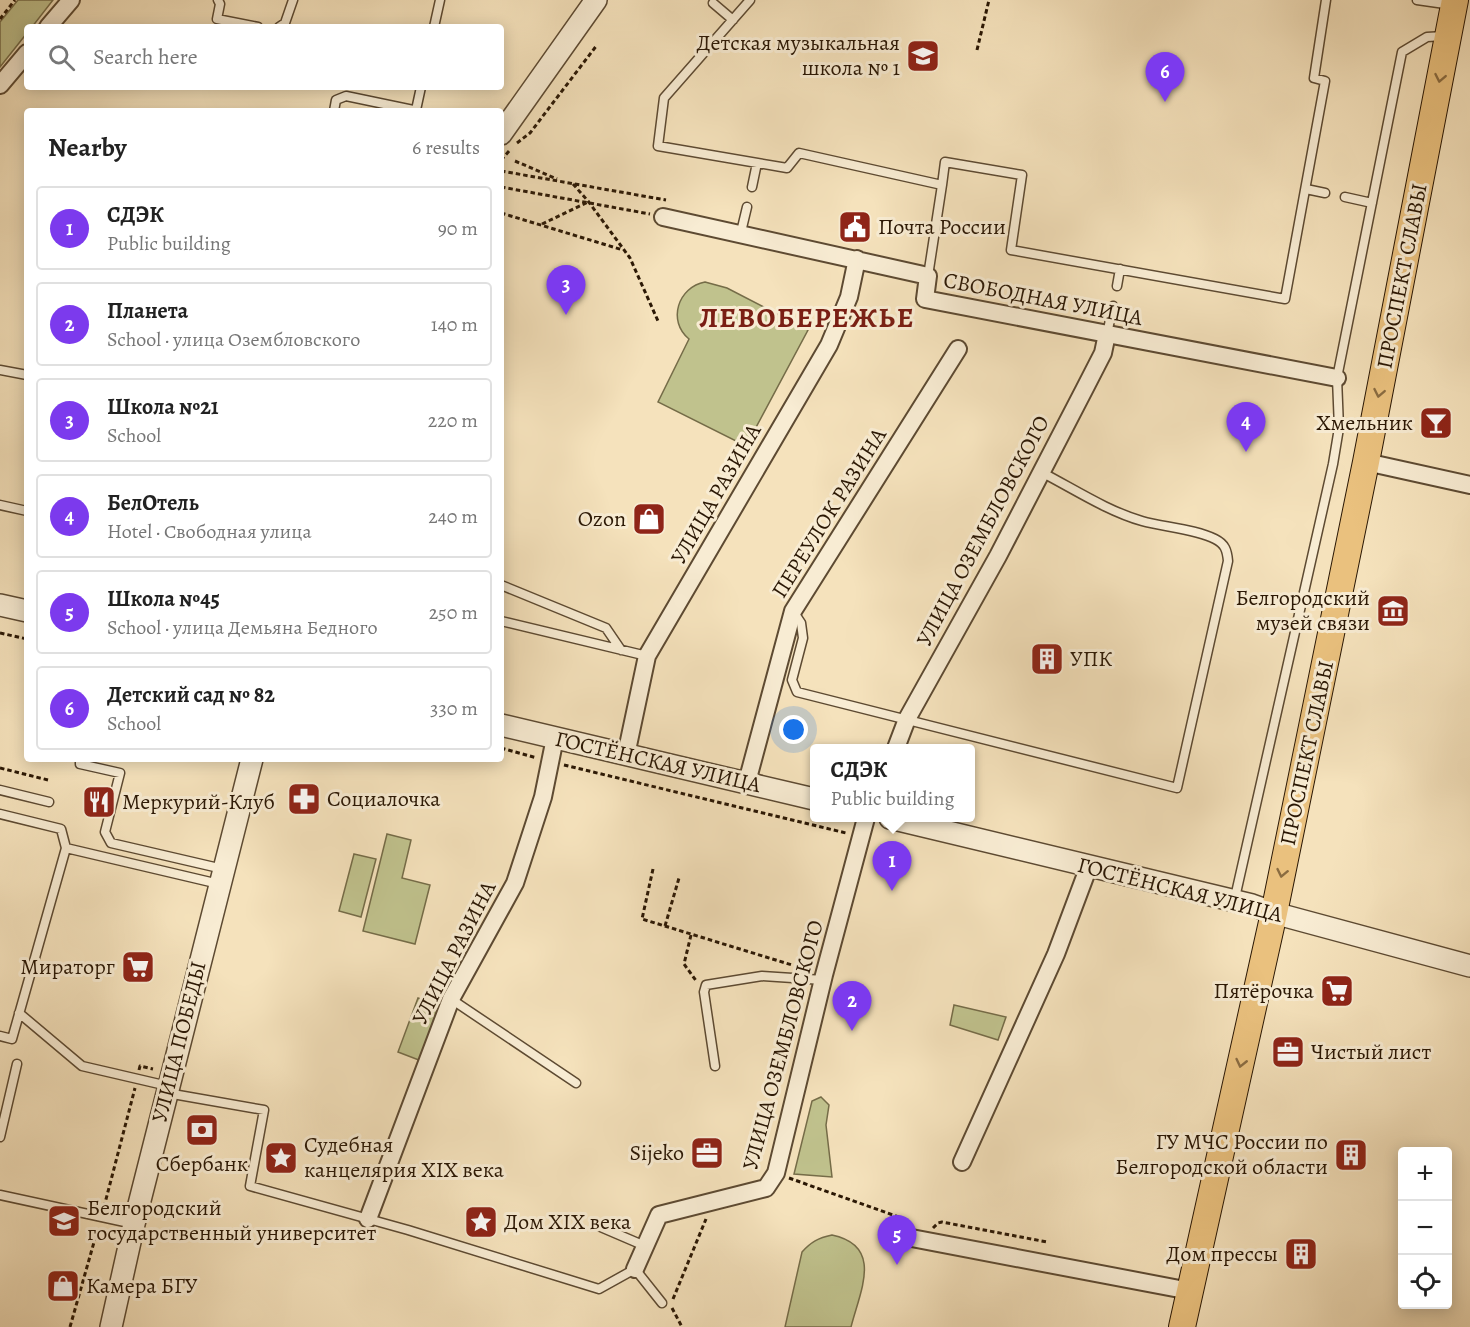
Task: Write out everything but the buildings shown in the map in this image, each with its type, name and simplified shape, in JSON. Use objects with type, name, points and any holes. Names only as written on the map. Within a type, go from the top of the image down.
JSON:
[{"type":"main road","name":"ПРОСПЕКТ СЛАВЫ","points":[[1182,1327],[1274,913],[1366,462],[1448,36],[1459,5]]},
{"type":"street","points":[[51,24],[71,0]]},
{"type":"street","points":[[504,130],[596,0]]},
{"type":"street","points":[[0,85],[24,57]]},
{"type":"street","name":"СВОБОДНАЯ УЛИЦА","points":[[664,208],[741,232],[928,276],[925,299],[1337,378]]},
{"type":"street","name":"УЛИЦА РАЗИНА","points":[[626,755],[647,656],[829,345],[849,297],[857,259]]},
{"type":"street","name":"УЛИЦА ОЗЕМБЛОВСКОГО","points":[[898,744],[907,720],[998,556],[1103,353],[1107,334]]},
{"type":"street","name":"ПЕРЕУЛОК РАЗИНА","points":[[747,782],[793,611],[958,349]]},
{"type":"street","points":[[1366,462],[1470,485]]},
{"type":"street","points":[[0,605],[24,610]]},
{"type":"street","name":"ГОСТЁНСКАЯ УЛИЦА","points":[[504,726],[810,798]]},
{"type":"street","name":"УЛИЦА РАЗИНА","points":[[368,1218],[451,999],[515,883],[543,797],[555,738]]},
{"type":"street","name":"УЛИЦА ПОБЕДЫ","points":[[111,1327],[167,1089],[251,762]]},
{"type":"street","name":"УЛИЦА ОЗЕМБЛОВСКОГО","points":[[635,1269],[659,1215],[766,1188],[776,1173],[865,822]]},
{"type":"street","name":"ГОСТЁНСКАЯ УЛИЦА","points":[[907,822],[1233,902],[1470,966]]},
{"type":"street","points":[[962,1162],[1056,954],[1089,866]]},
{"type":"street","points":[[901,1236],[1190,1291]]},
{"type":"lane","points":[[218,0],[220,4],[217,19],[243,24]]},
{"type":"lane","points":[[284,24],[293,0]]},
{"type":"lane","points":[[435,24],[440,0]]},
{"type":"lane","points":[[750,0],[664,98],[658,146],[788,168],[798,153],[942,185]]},
{"type":"lane","points":[[928,276],[945,162],[1022,175],[1011,250],[1285,299],[1325,81],[1314,78],[1326,0]]},
{"type":"lane","points":[[1417,0],[1459,5]]},
{"type":"lane","points":[[713,3],[733,20]]},
{"type":"lane","points":[[1233,902],[1333,464],[1339,428],[1337,378],[1402,52],[1427,37],[1448,36]]},
{"type":"lane","points":[[418,108],[420,90]]},
{"type":"lane","points":[[335,108],[336,100],[346,96],[403,108]]},
{"type":"lane","points":[[752,187],[757,163]]},
{"type":"lane","points":[[1305,189],[1325,193]]},
{"type":"lane","points":[[1345,198],[1372,203]]},
{"type":"lane","points":[[741,232],[747,207]]},
{"type":"lane","points":[[1117,286],[1120,269]]},
{"type":"lane","points":[[1107,334],[1113,306]]},
{"type":"lane","points":[[0,370],[24,374]]},
{"type":"lane","points":[[793,611],[801,623],[802,638],[792,680],[797,692],[1177,788],[1228,561],[1224,544],[1213,538],[1142,521],[1119,513],[1041,472]]},
{"type":"lane","points":[[0,505],[24,510]]},
{"type":"lane","points":[[504,586],[606,628],[621,650]]},
{"type":"lane","points":[[504,622],[647,656]]},
{"type":"lane","points":[[80,762],[80,764],[120,773],[105,832],[111,843],[222,877]]},
{"type":"lane","points":[[0,790],[49,802]]},
{"type":"lane","points":[[0,814],[61,829],[66,849],[12,1039],[0,1036]]},
{"type":"lane","points":[[66,849],[222,877]]},
{"type":"lane","points":[[715,1066],[704,992],[706,985],[762,976],[824,978]]},
{"type":"lane","points":[[451,999],[576,1083]]},
{"type":"lane","points":[[19,1013],[82,1066],[167,1089],[264,1110],[250,1186],[368,1218],[599,1289],[635,1269],[662,1303]]},
{"type":"lane","points":[[0,1137],[17,1064]]},
{"type":"lane","points":[[0,1195],[134,1224]]},
{"type":"lane","points":[[596,1226],[645,1246]]},
{"type":"path","points":[[0,19],[15,0]]},
{"type":"path","points":[[976,50],[989,0]]},
{"type":"path","points":[[504,157],[530,133],[597,45]]},
{"type":"path","points":[[514,161],[563,182]]},
{"type":"path","points":[[504,172],[572,183],[664,208]]},
{"type":"path","points":[[572,183],[630,258],[658,321]]},
{"type":"path","points":[[504,187],[588,201],[664,208]]},
{"type":"path","points":[[541,225],[588,201]]},
{"type":"path","points":[[504,214],[623,250]]},
{"type":"path","points":[[0,633],[24,638]]},
{"type":"path","points":[[504,749],[861,837]]},
{"type":"path","points":[[0,768],[48,780]]},
{"type":"path","points":[[653,869],[642,919],[824,978]]},
{"type":"path","points":[[665,926],[679,878]]},
{"type":"path","points":[[691,935],[684,964],[704,992]]},
{"type":"path","points":[[776,1173],[911,1222]]},
{"type":"path","points":[[682,1327],[671,1305],[714,1201]]},
{"type":"path","points":[[70,1327],[101,1217]]},
{"type":"path","points":[[929,1228],[942,1222],[1047,1242]]},
{"type":"green space","points":[[18,0],[53,0],[34,24],[24,24],[24,37],[0,67],[0,22]]},
{"type":"green space","points":[[705,282],[727,288],[808,330],[746,446],[658,402],[689,339],[682,332],[678,323],[677,314],[682,297],[688,290]]},
{"type":"green space","points":[[387,834],[411,840],[402,878],[430,885],[415,944],[363,931]]},
{"type":"green space","points":[[354,854],[376,859],[361,917],[339,911]]},
{"type":"green space","points":[[418,998],[444,1008],[424,1062],[398,1052]]},
{"type":"green space","points":[[954,1005],[1006,1017],[998,1040],[950,1025]]},
{"type":"green space","points":[[821,1097],[829,1105],[826,1125],[832,1177],[794,1174],[812,1101]]},
{"type":"green space","points":[[832,1235],[848,1241],[858,1249],[863,1259],[863,1285],[851,1327],[785,1327],[802,1252],[815,1241]]},
{"type":"place","name":"Детская музыкальная школа № 1","points":[[923,56]]},
{"type":"place","name":"Детский сад № 82","points":[[1165,102]]},
{"type":"place","name":"Почта России","points":[[855,227]]},
{"type":"place","name":"Школа №21","points":[[566,315]]},
{"type":"place","name":"Хмельник","points":[[1436,423]]},
{"type":"place","name":"БелОтель","points":[[1246,452]]},
{"type":"place","name":"Ozon","points":[[649,519]]},
{"type":"place","name":"Белгородский музей связи","points":[[1393,611]]},
{"type":"place","name":"УПК","points":[[1047,659]]},
{"type":"place","name":"Социалочка","points":[[304,799]]},
{"type":"place","name":"Меркурий-Клуб","points":[[99,802]]},
{"type":"place","name":"СДЭК","points":[[892,891]]},
{"type":"place","name":"Мираторг","points":[[138,967]]},
{"type":"place","name":"Пятёрочка","points":[[1337,991]]},
{"type":"place","name":"Планета","points":[[852,1031]]},
{"type":"place","name":"Чистый лист","points":[[1288,1052]]},
{"type":"place","name":"Сбербанк","points":[[202,1130]]},
{"type":"place","name":"Sijeko","points":[[707,1153]]},
{"type":"place","name":"ГУ МЧС России по Белгородской области","points":[[1351,1155]]},
{"type":"place","name":"Судебная канцелярия XIX века","points":[[281,1158]]},
{"type":"place","name":"Белгородский государственный университет","points":[[64,1221]]},
{"type":"place","name":"Дом XIX века","points":[[481,1222]]},
{"type":"place","name":"Дом прессы","points":[[1301,1254]]},
{"type":"place","name":"Школа №45","points":[[897,1265]]},
{"type":"place","name":"Камера БГУ","points":[[63,1286]]},
{"type":"district","name":"ЛЕВОБЕРЕЖЬЕ","points":[[807,318]]}]
